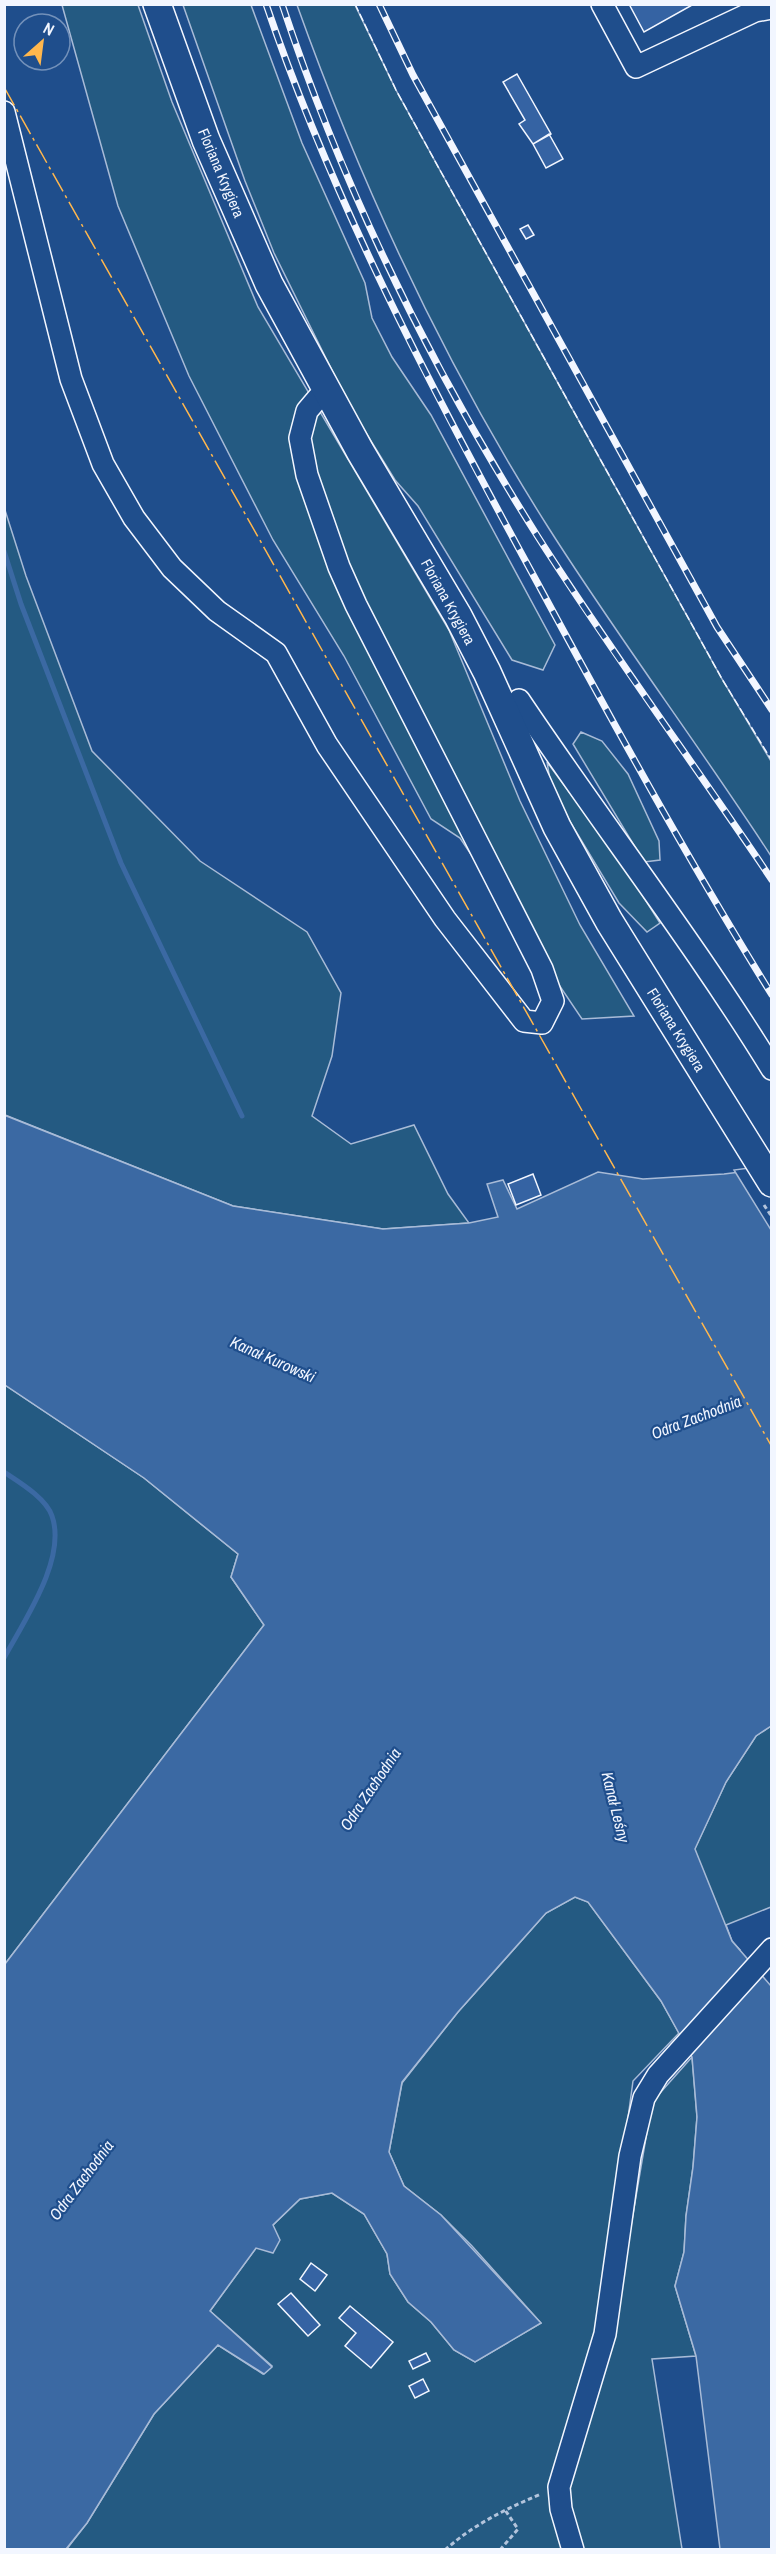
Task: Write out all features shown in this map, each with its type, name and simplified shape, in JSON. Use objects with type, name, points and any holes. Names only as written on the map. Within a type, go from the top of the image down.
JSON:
[{"type":"main road","name":"Floriana Krygiera","points":[[157,4],[206,140],[269,284],[391,505],[458,616],[487,672],[557,827],[609,921],[771,1184]]},
{"type":"street","points":[[602,4],[636,67],[755,11],[771,8]]},
{"type":"street","points":[[4,112],[71,379],[103,464],[134,518],[180,575],[217,610],[276,653],[327,745],[445,919],[524,1021],[542,1023],[553,1001],[542,969],[356,605],[322,519],[308,475],[300,438],[306,411],[318,398],[328,393]]},
{"type":"street","points":[[519,700],[615,841],[720,986],[771,1069]]},
{"type":"street","points":[[573,2550],[561,2509],[559,2487],[605,2334],[630,2156],[644,2098],[658,2075],[771,1949]]},
{"type":"path","points":[[445,2550],[463,2533],[505,2510],[559,2487]]},
{"type":"path","points":[[500,2550],[519,2529],[505,2510]]},
{"type":"shaded area","points":[[62,5],[138,5],[172,102],[258,307],[449,630],[520,801],[580,925],[634,1016],[582,1019],[460,838],[431,819],[344,656],[273,540],[189,376],[118,206],[72,41],[72,12],[64,12]]},
{"type":"shaded area","points":[[183,5],[251,5],[302,143],[365,283],[372,318],[392,357],[431,415],[555,645],[543,670],[512,660],[418,506],[395,480],[350,407],[274,253],[245,181]]},
{"type":"shaded area","points":[[297,5],[355,5],[396,90],[441,172],[722,679],[771,761],[771,856],[575,569],[474,402],[408,273],[378,207],[322,73]]},
{"type":"shaded area","points":[[4,507],[26,576],[92,751],[200,861],[307,932],[341,993],[332,1056],[312,1116],[351,1144],[414,1125],[448,1194],[469,1223],[383,1229],[233,1206],[5,1115]]},
{"type":"shaded area","points":[[581,732],[602,741],[628,774],[659,841],[660,860],[644,862],[573,744]]},
{"type":"shaded area","points":[[547,762],[624,866],[660,923],[647,932],[619,903],[572,825],[551,786]]},
{"type":"shaded area","points":[[5,1385],[144,1478],[238,1554],[231,1577],[264,1625],[5,1964]]},
{"type":"shaded area","points":[[771,1726],[771,1907],[726,1925],[732,1941],[740,1950],[727,1960],[678,1842],[695,1848],[726,1782],[756,1736]]},
{"type":"shaded area","points":[[575,1897],[588,1902],[661,2001],[679,2033],[633,2081],[601,2317],[611,2344],[652,2102],[692,2057],[697,2117],[684,2252],[675,2286],[696,2356],[652,2359],[682,2549],[66,2550],[87,2523],[154,2414],[218,2345],[263,2374],[272,2366],[210,2311],[273,2225],[300,2199],[332,2193],[364,2214],[387,2254],[390,2274],[408,2302],[431,2322],[454,2350],[475,2362],[541,2323],[441,2215],[404,2186],[389,2152],[402,2083],[458,2012],[546,1913]]},
{"type":"water","points":[[4,1115],[233,1206],[383,1229],[469,1223],[498,1217],[487,1184],[503,1180],[517,1209],[598,1172],[643,1179],[724,1174],[771,1168],[771,1726],[756,1736],[726,1782],[695,1849],[732,1941],[771,1986],[771,2549],[720,2549],[696,2356],[675,2286],[684,2252],[697,2117],[692,2057],[661,2001],[588,1902],[575,1897],[546,1913],[458,2012],[402,2082],[389,2152],[404,2186],[441,2215],[541,2323],[475,2362],[454,2350],[431,2322],[408,2302],[390,2274],[387,2254],[364,2214],[332,2193],[300,2199],[273,2225],[280,2240],[273,2253],[256,2248],[210,2311],[272,2367],[264,2374],[218,2345],[154,2414],[87,2523],[66,2549],[5,2549],[5,1964],[264,1625],[231,1577],[238,1554],[144,1478],[5,1385]]},
{"type":"pier","points":[[772,1165],[771,1230],[734,1170]]},
{"type":"building","points":[[629,4],[694,4],[644,32]]},
{"type":"building","points":[[517,74],[551,134],[533,144],[519,124],[525,120],[503,82]]},
{"type":"building","points":[[549,134],[563,159],[546,168],[533,144]]},
{"type":"building","points":[[528,225],[534,235],[526,239],[520,229]]},
{"type":"building","points":[[533,1174],[541,1195],[516,1205],[508,1184]]},
{"type":"building","points":[[311,2263],[327,2275],[315,2291],[300,2279]]},
{"type":"building","points":[[291,2293],[320,2325],[308,2336],[278,2304]]},
{"type":"building","points":[[350,2306],[393,2342],[371,2368],[345,2346],[356,2333],[339,2318]]},
{"type":"building","points":[[426,2353],[430,2361],[413,2369],[409,2361]]},
{"type":"building","points":[[423,2379],[429,2391],[415,2398],[409,2386]]},
{"type":"waterway","points":[[4,551],[21,604],[121,863],[242,1116]]},
{"type":"waterway","points":[[4,1472],[44,1503],[52,1516],[55,1533],[54,1551],[49,1570],[32,1608],[4,1658]]},
{"type":"railway","points":[[266,4],[293,79],[355,227],[461,441],[622,738],[710,893],[772,995]]},
{"type":"railway","points":[[282,4],[306,74],[363,211],[427,345],[462,410],[499,474],[566,580],[772,880]]},
{"type":"railway","points":[[379,4],[413,75],[717,627],[772,710]]},
{"type":"fence","points":[[355,4],[396,90],[441,172],[722,679],[772,761]]},
{"type":"power","points":[[4,87],[772,1447]]},
{"type":"water label","name":"Kanał Kurowski","points":[[273,1359]]},
{"type":"water label","name":"Odra Zachodnia","points":[[696,1417]]},
{"type":"water label","name":"Odra Zachodnia","points":[[370,1789]]},
{"type":"water label","name":"Kanał Leśny","points":[[616,1807]]},
{"type":"water label","name":"Odra Zachodnia","points":[[81,2180]]}]
